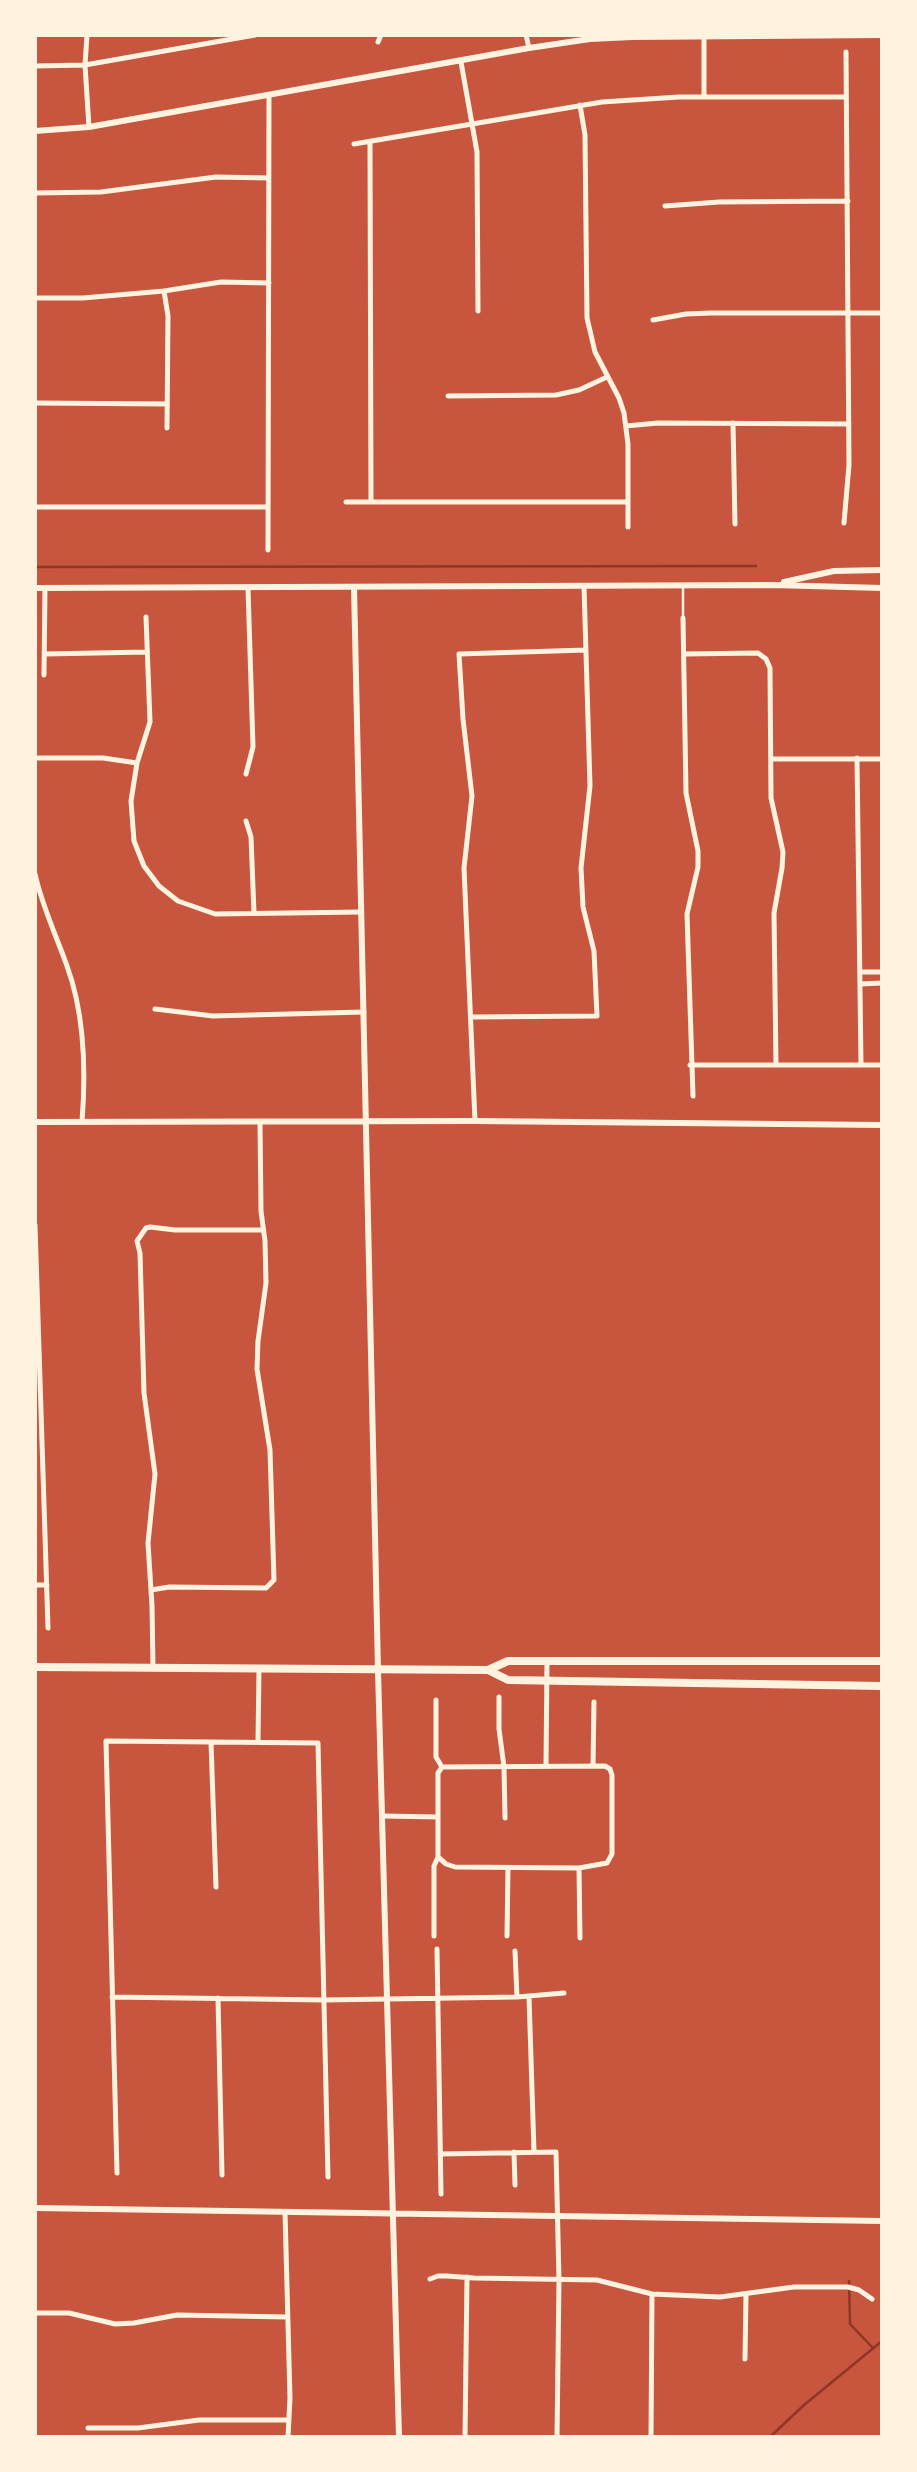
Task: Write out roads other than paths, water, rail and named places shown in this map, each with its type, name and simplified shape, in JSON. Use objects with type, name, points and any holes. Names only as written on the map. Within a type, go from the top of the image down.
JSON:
[{"type":"main road","points":[[35,1667],[488,1670],[508,1661],[882,1661]]},
{"type":"main road","points":[[488,1670],[508,1680],[882,1686]]},
{"type":"street","points":[[87,35],[85,65],[89,127]]},
{"type":"street","points":[[35,66],[85,65],[255,35]]},
{"type":"street","points":[[379,42],[381,35]]},
{"type":"street","points":[[526,35],[529,48]]},
{"type":"street","points":[[35,131],[89,127],[590,39],[882,35]]},
{"type":"street","points":[[704,36],[704,97]]},
{"type":"street","points":[[844,523],[849,465],[846,52]]},
{"type":"street","points":[[461,62],[477,152],[478,311]]},
{"type":"street","points":[[268,550],[269,96]]},
{"type":"street","points":[[354,144],[580,105],[640,99],[846,97]]},
{"type":"street","points":[[580,105],[585,135],[587,318],[595,352],[619,398],[626,426],[628,527]]},
{"type":"street","points":[[370,142],[371,502]]},
{"type":"street","points":[[35,193],[101,192],[216,177],[269,178]]},
{"type":"street","points":[[665,206],[719,202],[848,201]]},
{"type":"street","points":[[35,298],[83,298],[164,291],[221,282],[269,283]]},
{"type":"street","points":[[164,291],[167,316],[167,428]]},
{"type":"street","points":[[653,320],[710,313],[882,313]]},
{"type":"street","points":[[448,396],[556,396],[579,390],[607,377]]},
{"type":"street","points":[[35,403],[167,404]]},
{"type":"street","points":[[626,426],[658,423],[849,424]]},
{"type":"street","points":[[733,424],[735,524]]},
{"type":"street","points":[[346,502],[628,502]]},
{"type":"street","points":[[35,507],[268,507]]},
{"type":"street","points":[[773,584],[834,571],[882,570]]},
{"type":"street","points":[[834,571],[834,588]]},
{"type":"street","points":[[35,588],[773,584],[882,588]]},
{"type":"street","points":[[472,1017],[597,1016],[594,951],[583,908],[581,868],[590,786],[584,586]]},
{"type":"street","points":[[354,587],[378,1670],[399,2437]]},
{"type":"street","points":[[44,675],[45,588]]},
{"type":"street","points":[[246,775],[253,747],[248,588]]},
{"type":"street","points":[[146,617],[150,722],[137,763],[131,801],[134,841],[151,877],[178,901],[215,914],[362,912]]},
{"type":"street","points":[[683,618],[686,793],[698,851],[698,867],[687,914],[692,1096]]},
{"type":"street","points":[[475,1121],[464,868],[472,796],[459,654],[586,650]]},
{"type":"street","points":[[45,654],[147,652]]},
{"type":"street","points":[[684,654],[758,653],[766,659],[771,668],[771,798],[783,852],[774,913],[776,1065]]},
{"type":"street","points":[[35,758],[103,758],[137,763]]},
{"type":"street","points":[[857,758],[862,1065]]},
{"type":"street","points":[[771,759],[882,759]]},
{"type":"street","points":[[246,821],[251,837],[254,913]]},
{"type":"street","points":[[35,874],[48,919],[68,968],[80,1021],[85,1068],[82,1122]]},
{"type":"street","points":[[860,972],[882,972]]},
{"type":"street","points":[[860,984],[882,983]]},
{"type":"street","points":[[155,1009],[213,1016],[364,1012]]},
{"type":"street","points":[[690,1065],[882,1065]]},
{"type":"street","points":[[35,1122],[475,1121],[882,1125]]},
{"type":"street","points":[[151,1590],[169,1587],[266,1588],[274,1580],[270,1450],[257,1369],[266,1283],[261,1212],[260,1123]]},
{"type":"street","points":[[35,1225],[48,1628]]},
{"type":"street","points":[[153,1668],[148,1543],[155,1474],[144,1394],[140,1252],[137,1241],[150,1227],[176,1230],[263,1230]]},
{"type":"street","points":[[35,1475],[44,1474]]},
{"type":"street","points":[[35,1585],[47,1585]]},
{"type":"street","points":[[546,1766],[547,1661]]},
{"type":"street","points":[[258,1669],[258,1742]]},
{"type":"street","points":[[499,1697],[505,1818]]},
{"type":"street","points":[[436,1700],[436,1757],[442,1767]]},
{"type":"street","points":[[593,1766],[594,1702]]},
{"type":"street","points":[[117,2173],[106,1741],[318,1743],[328,2177]]},
{"type":"street","points":[[211,1742],[216,1887]]},
{"type":"street","points":[[438,1857],[455,1867],[579,1868],[607,1863],[612,1854],[612,1775],[610,1769],[605,1766],[442,1767]]},
{"type":"street","points":[[434,1936],[438,1773],[442,1767]]},
{"type":"street","points":[[384,1816],[438,1817]]},
{"type":"street","points":[[507,1936],[508,1868]]},
{"type":"street","points":[[579,1868],[580,1938]]},
{"type":"street","points":[[437,1949],[441,2194]]},
{"type":"street","points":[[515,1951],[517,1997]]},
{"type":"street","points":[[112,1997],[324,2000],[517,1997],[565,1993]]},
{"type":"street","points":[[529,1996],[534,2152]]},
{"type":"street","points":[[218,1998],[222,2175]]},
{"type":"street","points":[[514,2152],[515,2185]]},
{"type":"street","points":[[440,2154],[556,2152],[559,2280],[557,2437]]},
{"type":"street","points":[[35,2208],[882,2221]]},
{"type":"street","points":[[285,2212],[288,2437]]},
{"type":"street","points":[[430,2279],[438,2276],[610,2282],[652,2294],[720,2297],[794,2287],[848,2287],[859,2290],[872,2299]]},
{"type":"street","points":[[465,2437],[467,2277]]},
{"type":"street","points":[[651,2437],[652,2294]]},
{"type":"street","points":[[745,2359],[746,2295]]},
{"type":"street","points":[[35,2313],[69,2314],[115,2324],[177,2315],[288,2317]]},
{"type":"street","points":[[88,2428],[128,2428],[199,2420],[289,2420]]},
{"type":"street","points":[[128,2428],[128,2437]]},
{"type":"lane","points":[[683,586],[683,618]]},
{"type":"waterway","points":[[35,567],[756,566]]},
{"type":"waterway","points":[[849,2281],[850,2324],[873,2348]]},
{"type":"waterway","points":[[770,2437],[804,2405],[882,2341]]}]
